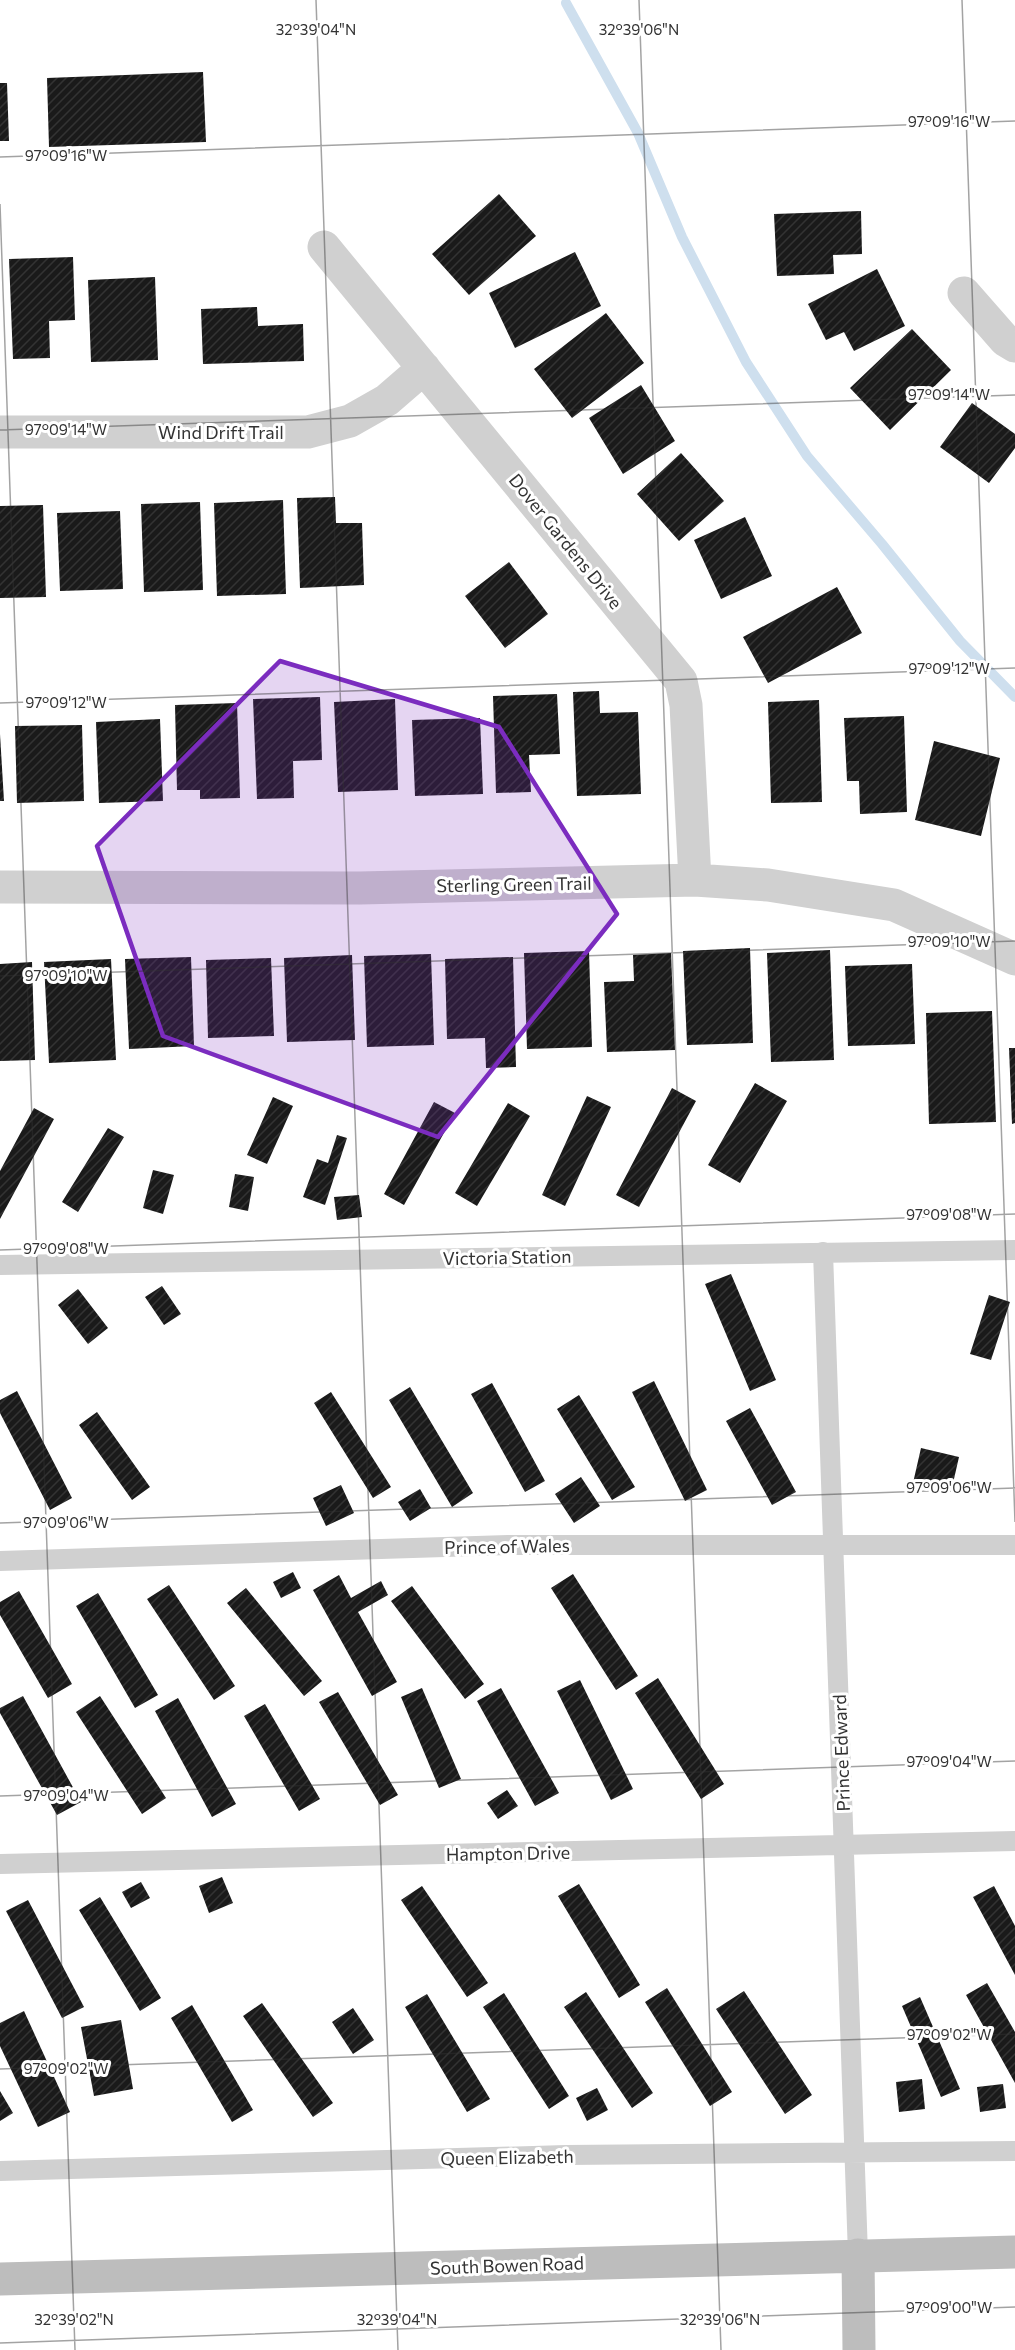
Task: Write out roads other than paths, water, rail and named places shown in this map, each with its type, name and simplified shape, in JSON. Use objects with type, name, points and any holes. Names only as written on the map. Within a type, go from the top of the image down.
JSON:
[{"type":"main road","name":"South Bowen Road","points":[[0,2279],[1015,2252]]},
{"type":"main road","points":[[858,2255],[859,2350]]},
{"type":"street","name":"Dover Gardens Drive","points":[[324,247],[681,681],[686,705],[695,880]]},
{"type":"street","points":[[964,293],[1005,340],[1015,346]]},
{"type":"street","name":"Wind Drift Trail","points":[[0,432],[308,432],[350,421],[387,400],[424,368]]},
{"type":"street","name":"Sterling Green Trail","points":[[0,887],[360,888],[695,880],[768,885],[894,905],[1015,959]]},
{"type":"lane","name":"Victoria Station","points":[[0,1265],[1015,1250]]},
{"type":"lane","name":"Prince Edward","points":[[824,1252],[858,2255]]},
{"type":"lane","name":"Prince of Wales","points":[[0,1561],[508,1545],[1015,1545]]},
{"type":"lane","name":"Hampton Drive","points":[[0,1864],[1015,1840]]},
{"type":"lane","name":"Queen Elizabeth","points":[[0,2170],[566,2155],[1015,2151]]},
{"type":"waterway","points":[[566,3],[638,133],[682,237],[746,362],[807,456],[960,641],[1015,697]]}]
